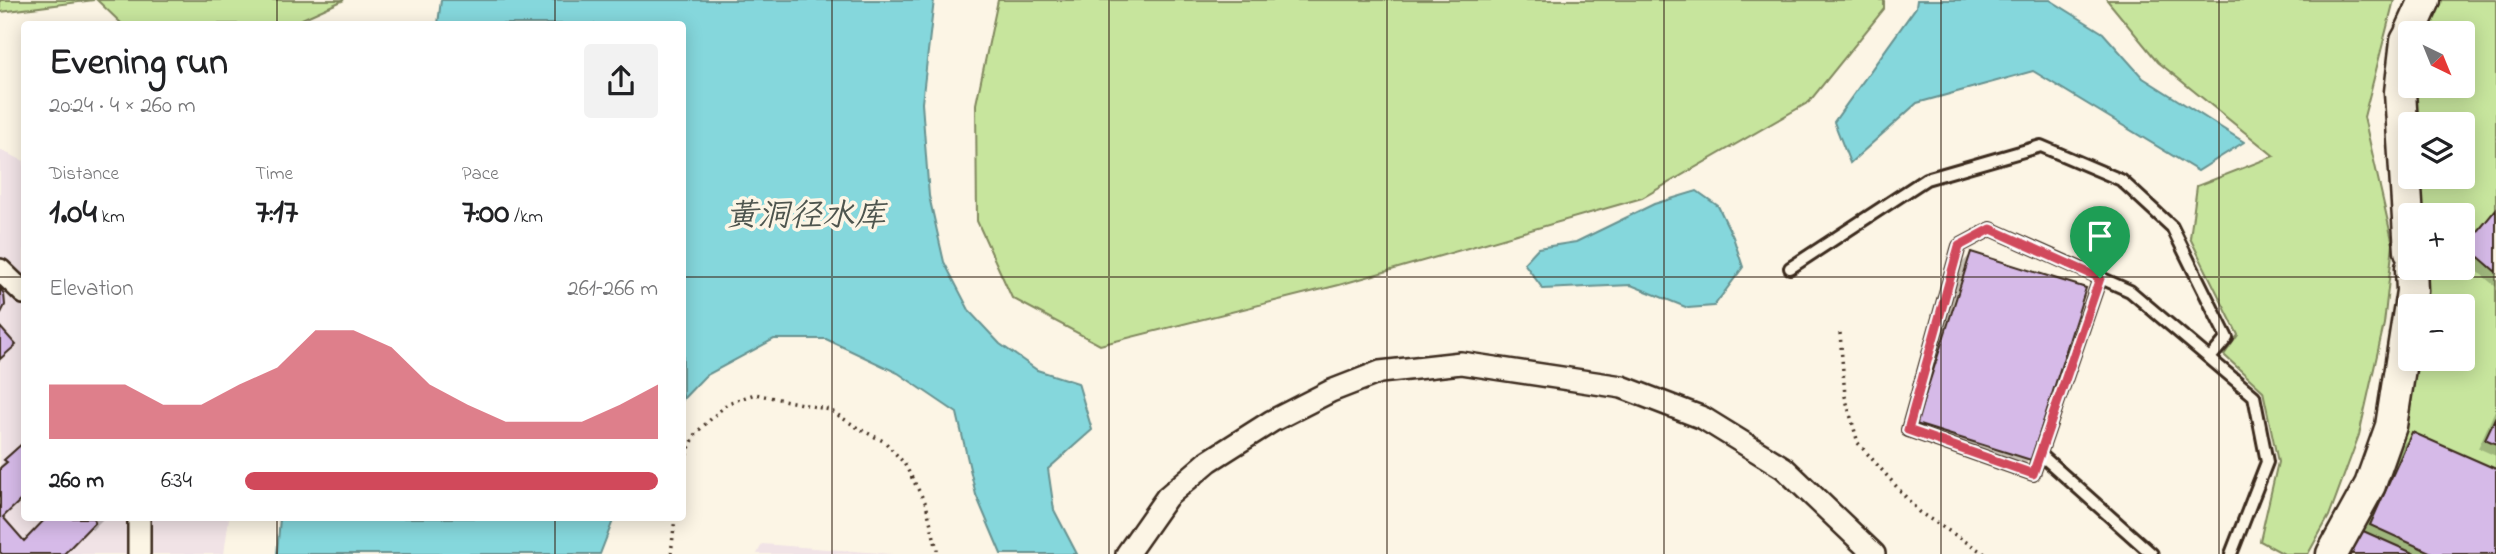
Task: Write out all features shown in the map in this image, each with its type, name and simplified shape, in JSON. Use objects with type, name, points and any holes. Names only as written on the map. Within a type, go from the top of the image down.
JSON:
[{"type":"street","points":[[2416,21],[2425,0]]},
{"type":"street","points":[[2400,98],[2407,203]]},
{"type":"street","points":[[0,270],[21,290]]},
{"type":"street","points":[[2332,554],[2370,485],[2391,426],[2412,280]]},
{"type":"street","points":[[1127,554],[1167,497],[1209,461],[1272,421],[1331,391],[1380,372],[1461,363],[1622,387],[1703,418],[1784,468],[1874,554]]},
{"type":"street","points":[[139,521],[139,554]]},
{"type":"lane","points":[[1790,268],[1926,179],[2041,146],[2121,180],[2172,227],[2227,338],[2210,358]]},
{"type":"lane","points":[[2100,278],[2033,474],[1908,430],[1959,246],[1991,229],[2130,291],[2254,396],[2267,462],[2232,554]]},
{"type":"lane","points":[[2040,454],[2152,554]]},
{"type":"path","points":[[1840,333],[1845,396],[1858,443],[1919,512],[1985,554]]},
{"type":"path","points":[[686,458],[696,432],[728,403],[755,394],[830,410],[885,442],[904,463],[926,504],[938,554]]},
{"type":"path","points":[[671,554],[674,521]]},
{"type":"shaded area","points":[[0,150],[21,160],[21,521],[229,521],[224,554],[0,554]]},
{"type":"shaded area","points":[[762,544],[893,554],[757,554]]},
{"type":"green space","points":[[0,0],[94,0],[0,12]]},
{"type":"green space","points":[[97,0],[344,0],[298,21],[119,21]]},
{"type":"green space","points":[[998,0],[1884,0],[1884,9],[1809,102],[1642,198],[1339,285],[1100,345],[1012,298],[977,221],[976,104]]},
{"type":"green space","points":[[2107,0],[2394,0],[2364,117],[2393,244],[2384,324],[2359,435],[2329,516],[2308,554],[2284,554],[2260,541],[2278,462],[2263,391],[2224,355],[2238,335],[2190,238],[2197,186],[2274,156],[2158,62]]},
{"type":"green space","points":[[2434,0],[2496,0],[2496,554],[2341,554],[2411,371],[2475,371],[2475,294],[2421,294],[2420,280],[2475,280],[2475,203],[2416,203],[2414,189],[2475,189],[2475,112],[2414,112],[2414,98],[2475,98],[2475,21],[2426,21]]},
{"type":"water","name":"黄洞径水库","points":[[441,0],[934,0],[922,103],[929,196],[944,262],[970,312],[1000,344],[1037,370],[1078,383],[1092,430],[1048,469],[1054,510],[1077,554],[1001,554],[976,495],[957,413],[898,373],[826,339],[774,339],[705,376],[686,396],[686,21],[438,21]]},
{"type":"water","points":[[1917,0],[2050,0],[2103,33],[2143,78],[2244,142],[2198,171],[2033,71],[1917,103],[1850,163],[1834,122],[1916,7]]},
{"type":"water","points":[[1697,191],[1718,206],[1733,237],[1743,267],[1714,306],[1688,308],[1631,285],[1543,289],[1524,263],[1538,248],[1576,242],[1654,204]]},
{"type":"water","points":[[280,521],[613,521],[600,554],[277,554]]},
{"type":"building","points":[[2496,209],[2496,272],[2475,254],[2475,235]]},
{"type":"building","points":[[1971,252],[2086,288],[2031,460],[1916,424]]},
{"type":"building","points":[[0,288],[4,294],[5,305],[0,315]]},
{"type":"building","points":[[0,327],[16,345],[0,359]]},
{"type":"building","points":[[2496,416],[2496,444],[2485,439]]},
{"type":"building","points":[[2412,432],[2496,469],[2496,554],[2434,554],[2370,525]]},
{"type":"building","points":[[21,445],[21,500],[3,517],[24,541],[43,521],[94,521],[64,554],[0,552],[0,468],[7,462],[4,460]]},
{"type":"building","points":[[2361,530],[2415,554],[2349,554]]},
{"type":"route","points":[[1991,229],[2100,278],[2033,474],[1908,430],[1959,246],[1991,229]]}]
